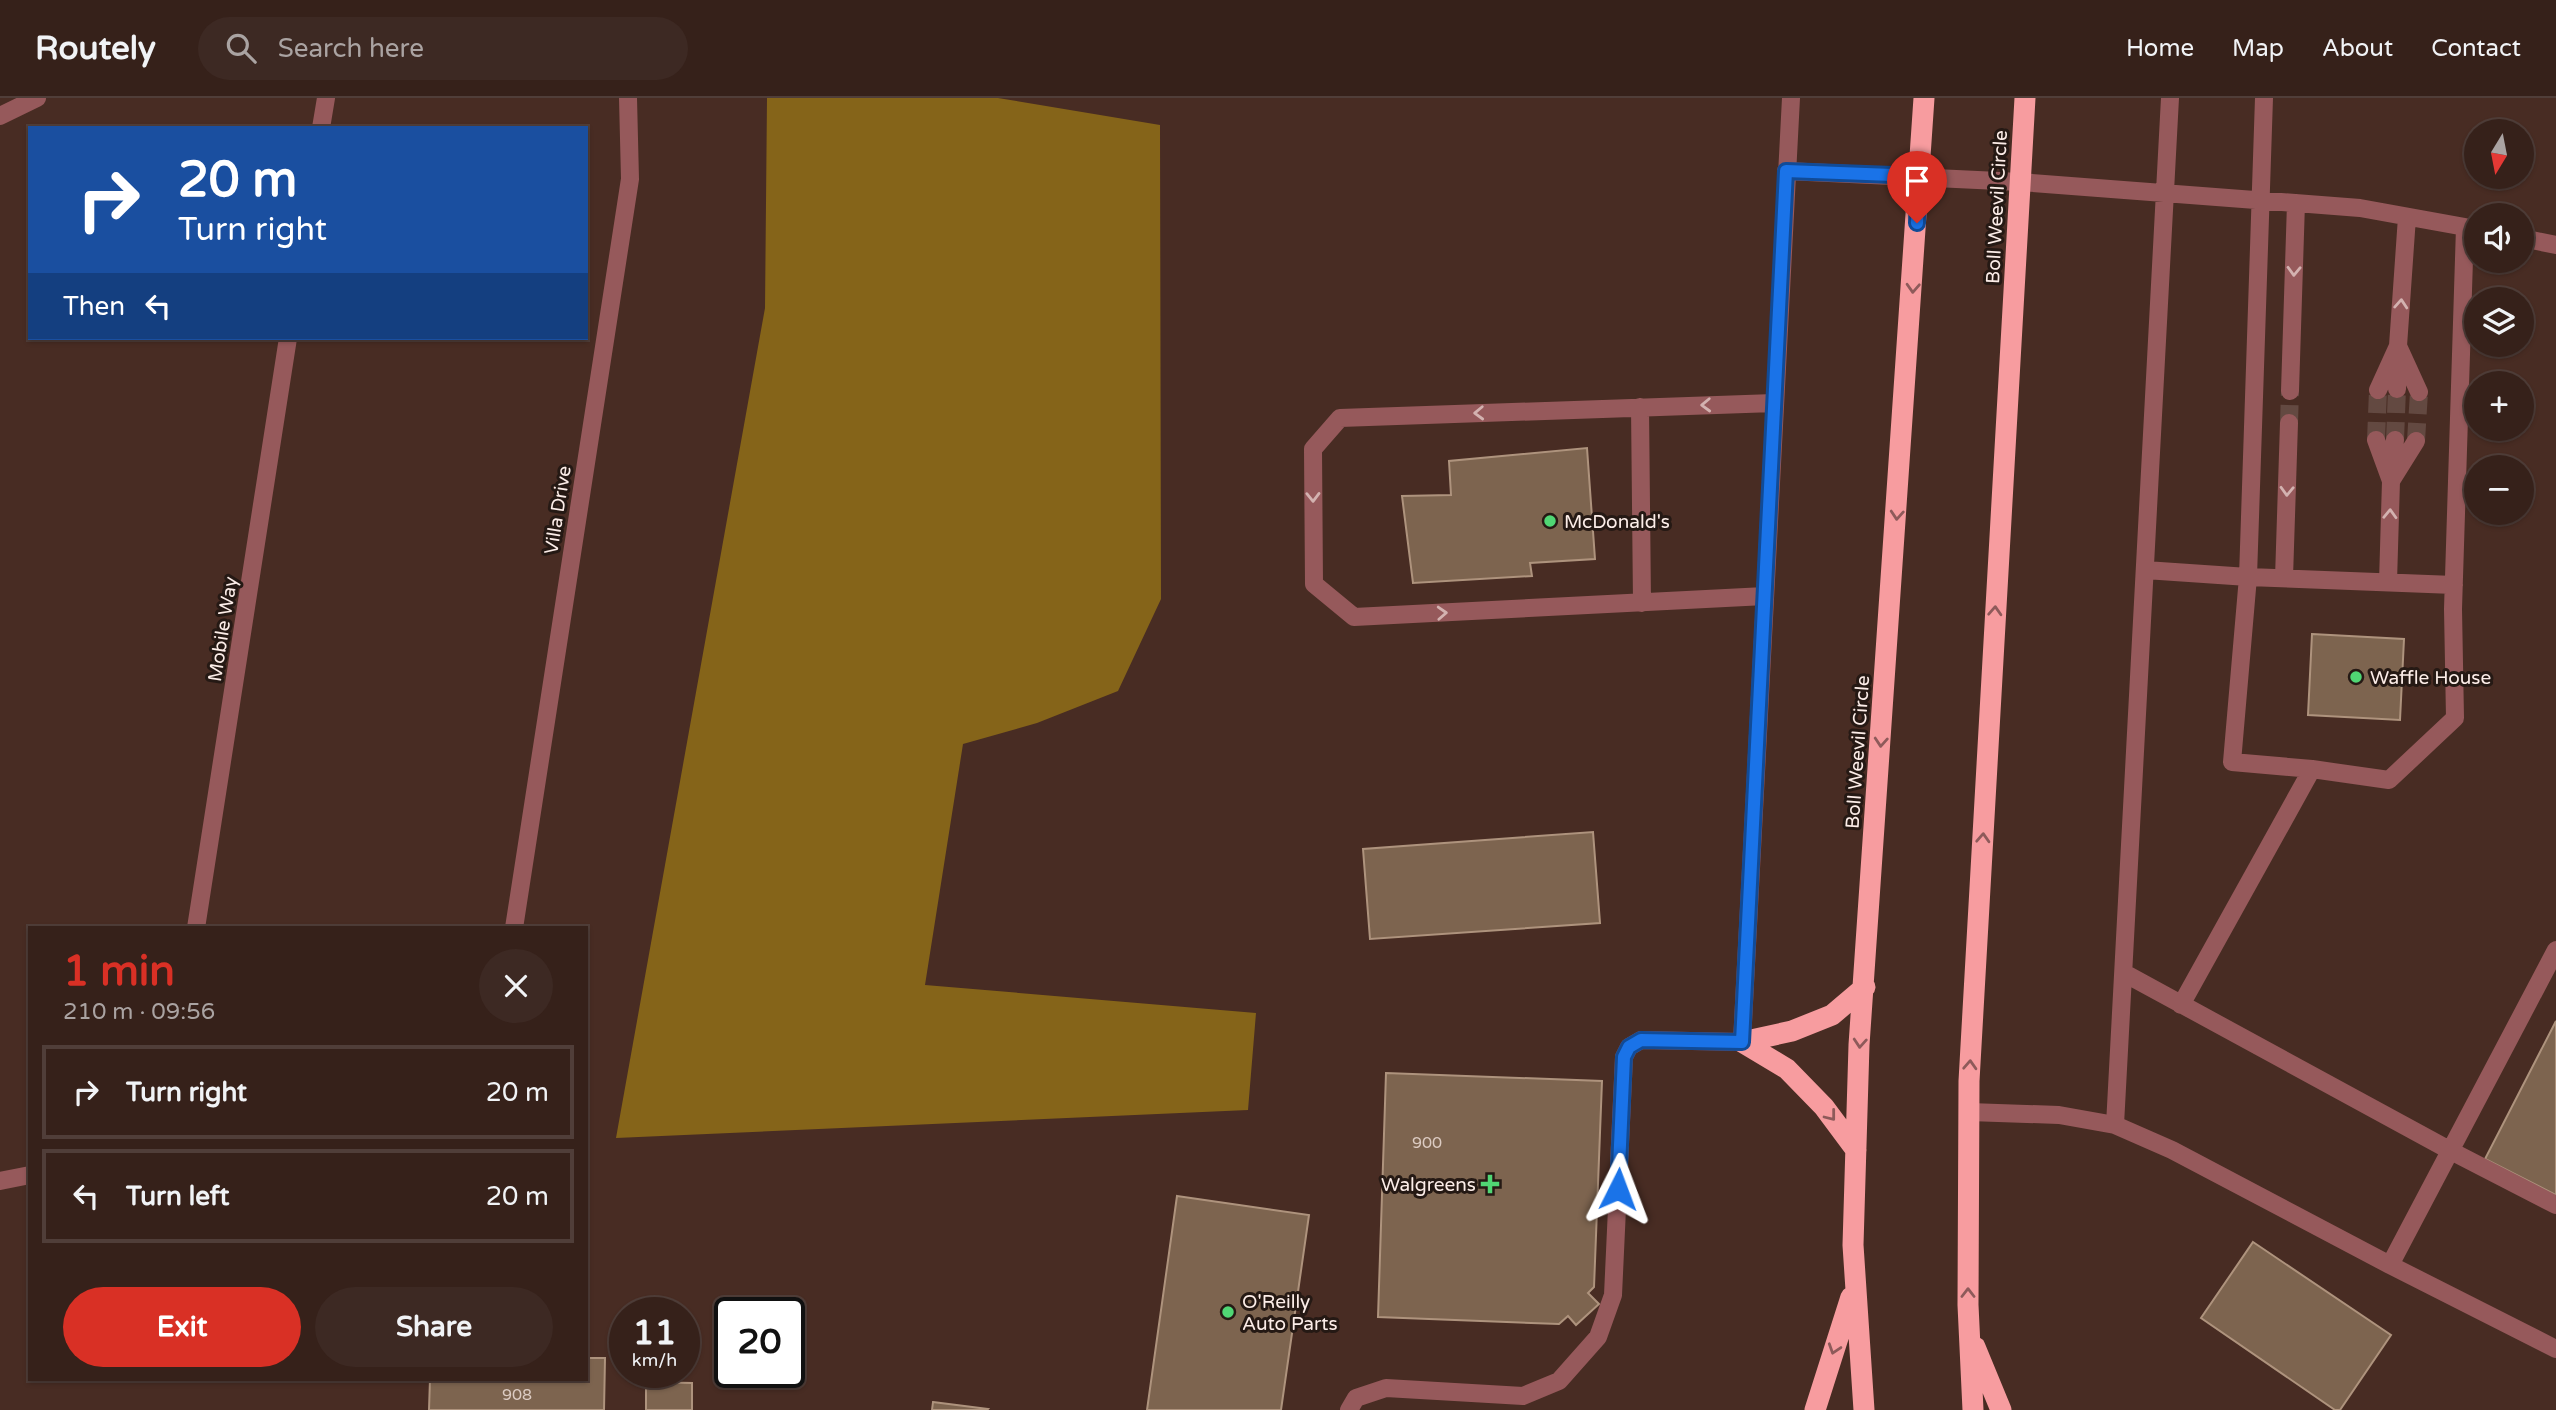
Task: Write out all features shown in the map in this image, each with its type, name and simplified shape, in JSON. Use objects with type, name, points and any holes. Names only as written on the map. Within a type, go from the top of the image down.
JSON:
[{"type":"highway","name":"Boll Weevil Circle","points":[[1864,1410],[1854,1288],[1859,1045],[1924,98]]},
{"type":"highway","name":"Boll Weevil Circle","points":[[1973,1410],[1968,1332],[1969,1112],[2025,98]]},
{"type":"highway","points":[[1742,1042],[1792,1031],[1832,1016],[1865,987]]},
{"type":"highway","points":[[1742,1042],[1787,1069],[1824,1107],[1856,1150]]},
{"type":"highway","points":[[1815,1410],[1854,1288]]},
{"type":"highway","points":[[1968,1332],[2001,1410]]},
{"type":"street","points":[[0,116],[37,98]]},
{"type":"street","points":[[321,126],[326,98]]},
{"type":"street","name":"Villa Drive","points":[[514,926],[630,179],[628,98]]},
{"type":"street","points":[[1349,1410],[1356,1398],[1386,1388],[1522,1396],[1559,1381],[1598,1337],[1613,1295],[1624,1057],[1629,1047],[1641,1040],[1742,1042],[1791,98]]},
{"type":"street","points":[[2115,1125],[2170,98]]},
{"type":"street","points":[[2264,98],[2248,577],[2232,762],[2312,769],[2389,780],[2455,718],[2454,585],[2468,273]]},
{"type":"street","points":[[1786,171],[2020,181],[2360,208],[2464,227]]},
{"type":"street","points":[[2290,391],[2296,203]]},
{"type":"street","points":[[2397,389],[2407,217]]},
{"type":"street","points":[[2534,240],[2556,245]]},
{"type":"street","name":"Mobile Way","points":[[196,926],[288,340]]},
{"type":"street","points":[[2378,390],[2398,346]]},
{"type":"street","points":[[2398,346],[2420,392]]},
{"type":"street","points":[[1765,596],[1354,617],[1314,584],[1313,449],[1340,418],[1774,403]]},
{"type":"street","points":[[1640,407],[1642,603]]},
{"type":"street","points":[[2284,578],[2289,423]]},
{"type":"street","points":[[2376,440],[2391,481]]},
{"type":"street","points":[[2388,583],[2395,440]]},
{"type":"street","points":[[2391,481],[2416,441]]},
{"type":"street","points":[[2145,570],[2454,585]]},
{"type":"street","points":[[2181,1005],[2312,769]]},
{"type":"street","points":[[2390,1265],[2556,950]]},
{"type":"street","points":[[2123,973],[2556,1205]]},
{"type":"street","points":[[1969,1112],[2059,1115],[2115,1125],[2172,1150],[2556,1349]]},
{"type":"street","points":[[0,1181],[28,1175]]},
{"type":"shaded area","points":[[767,98],[998,98],[1160,125],[1161,599],[1118,691],[1037,723],[963,744],[925,985],[1256,1013],[1248,1110],[616,1138],[765,308]]},
{"type":"building","points":[[1587,448],[1595,559],[1530,563],[1532,576],[1413,583],[1402,496],[1451,495],[1449,461]]},
{"type":"building","name":"Waffle House","points":[[2312,634],[2404,639],[2400,720],[2308,715]]},
{"type":"building","points":[[1593,832],[1600,923],[1370,939],[1363,849]]},
{"type":"building","points":[[2556,1021],[2556,1195],[2485,1159]]},
{"type":"building","name":"Walgreens","points":[[1386,1073],[1602,1081],[1594,1287],[1588,1293],[1599,1304],[1576,1325],[1568,1316],[1559,1324],[1378,1317]]},
{"type":"building","name":"O'Reilly Auto Parts","points":[[1177,1196],[1309,1215],[1281,1410],[1147,1410]]},
{"type":"building","points":[[2253,1242],[2391,1335],[2340,1410],[2335,1410],[2201,1318]]},
{"type":"building","points":[[588,1358],[605,1358],[604,1410],[429,1410],[430,1381],[588,1381]]},
{"type":"building","points":[[646,1388],[692,1388],[692,1410],[646,1410]]},
{"type":"building","points":[[933,1402],[988,1409],[932,1410]]},
{"type":"tunnel","points":[[2395,440],[2397,389]]},
{"type":"tunnel","points":[[2376,440],[2378,390]]},
{"type":"tunnel","points":[[2289,423],[2290,391]]},
{"type":"tunnel","points":[[2416,441],[2419,392]]},
{"type":"place","name":"McDonald's","points":[[1550,521]]},
{"type":"place","name":"Waffle House","points":[[2356,677]]},
{"type":"place","name":"Walgreens","points":[[1490,1184]]},
{"type":"place","name":"O'Reilly Auto Parts","points":[[1228,1312]]},
{"type":"route","points":[[1618,1189],[1624,1057],[1629,1047],[1641,1040],[1742,1042],[1786,171],[1919,176],[1917,223]]}]
